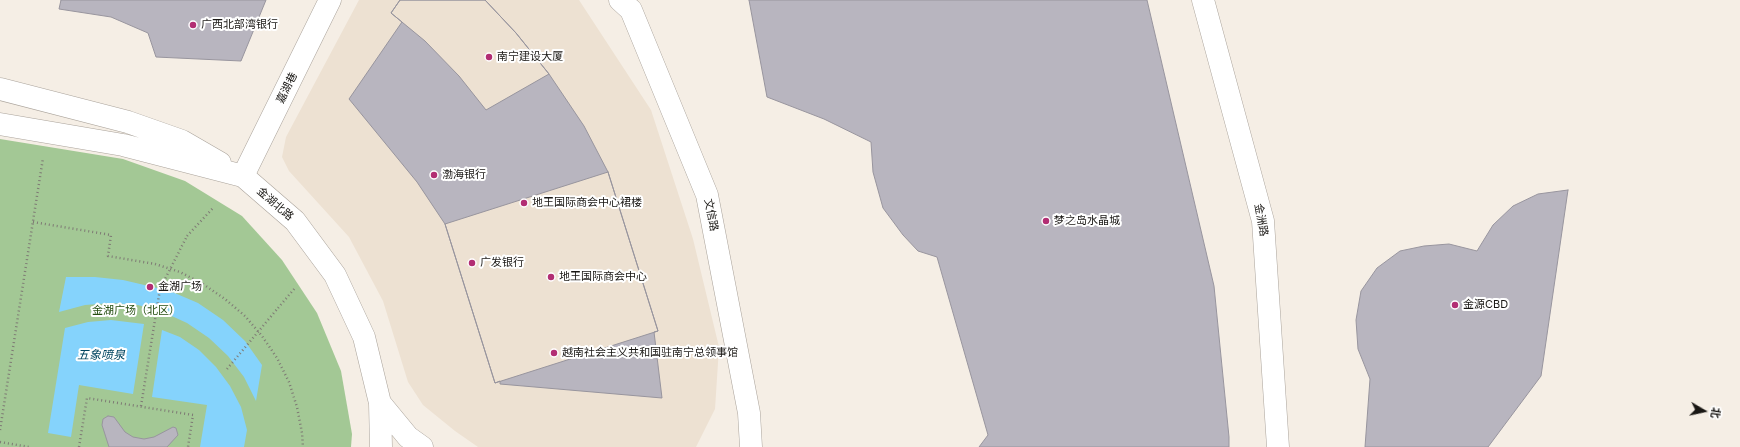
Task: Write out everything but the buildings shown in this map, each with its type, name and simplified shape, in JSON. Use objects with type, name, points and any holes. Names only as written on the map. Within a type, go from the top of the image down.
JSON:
[{"type":"main road","name":"嘉湖巷","points":[[243,176],[330,0]]},
{"type":"main road","name":"金洲路","points":[[1203,0],[1263,221],[1278,447]]},
{"type":"main road","name":"文信路","points":[[632,3],[707,195],[749,413],[751,447]]},
{"type":"main road","points":[[0,89],[128,122],[182,141],[243,176]]},
{"type":"main road","name":"金湖北路","points":[[0,124],[123,145],[243,176],[295,221],[335,275],[364,337],[380,403],[408,437],[422,447]]},
{"type":"main road","points":[[380,403],[381,447]]},
{"type":"path","points":[[0,430],[43,158]]},
{"type":"path","points":[[141,406],[160,289],[187,236],[213,208]]},
{"type":"path","points":[[33,222],[111,235],[108,256],[155,264],[180,272],[203,284],[225,299],[245,316],[258,331],[277,358],[289,382],[297,407],[303,447]]},
{"type":"path","points":[[227,369],[295,288]]},
{"type":"path","points":[[79,447],[87,398],[193,415],[188,447]]},
{"type":"path","points":[[0,442],[29,447]]},
{"type":"shaded area","name":"地王国际商会中心","points":[[359,0],[579,0],[651,110],[693,239],[719,347],[715,409],[696,447],[478,447],[455,431],[423,405],[408,382],[383,301],[349,237],[289,171],[282,157],[286,137]]},
{"type":"green space","name":"金湖广场（北区）","points":[[0,139],[123,159],[185,181],[242,216],[282,260],[317,313],[341,371],[352,434],[351,447],[0,447]]},
{"type":"water","points":[[66,277],[95,277],[123,280],[170,291],[198,303],[223,320],[245,341],[262,365],[256,401],[244,377],[228,356],[209,338],[187,323],[163,312],[138,305],[111,303],[85,305],[59,312]]},
{"type":"water","name":"五象喷泉","points":[[111,320],[144,324],[133,394],[79,385],[71,437],[48,433],[65,328],[88,322]]},
{"type":"water","name":"五象喷泉","points":[[162,330],[180,337],[199,350],[216,367],[230,386],[241,407],[247,430],[244,447],[200,447],[207,405],[152,397]]},
{"type":"place","name":"广西北部湾银行","points":[[193,25]]},
{"type":"place","name":"南宁建设大厦","points":[[489,57]]},
{"type":"place","name":"渤海银行","points":[[434,175]]},
{"type":"place","name":"地王国际商会中心裙楼","points":[[524,203]]},
{"type":"place","name":"梦之岛水晶城","points":[[1046,221]]},
{"type":"place","name":"广发银行","points":[[472,263]]},
{"type":"place","name":"地王国际商会中心","points":[[551,277]]},
{"type":"place","name":"金湖广场","points":[[150,287]]},
{"type":"place","name":"金源CBD","points":[[1455,305]]},
{"type":"place","name":"越南社会主义共和国驻南宁总领事馆","points":[[554,353]]}]
